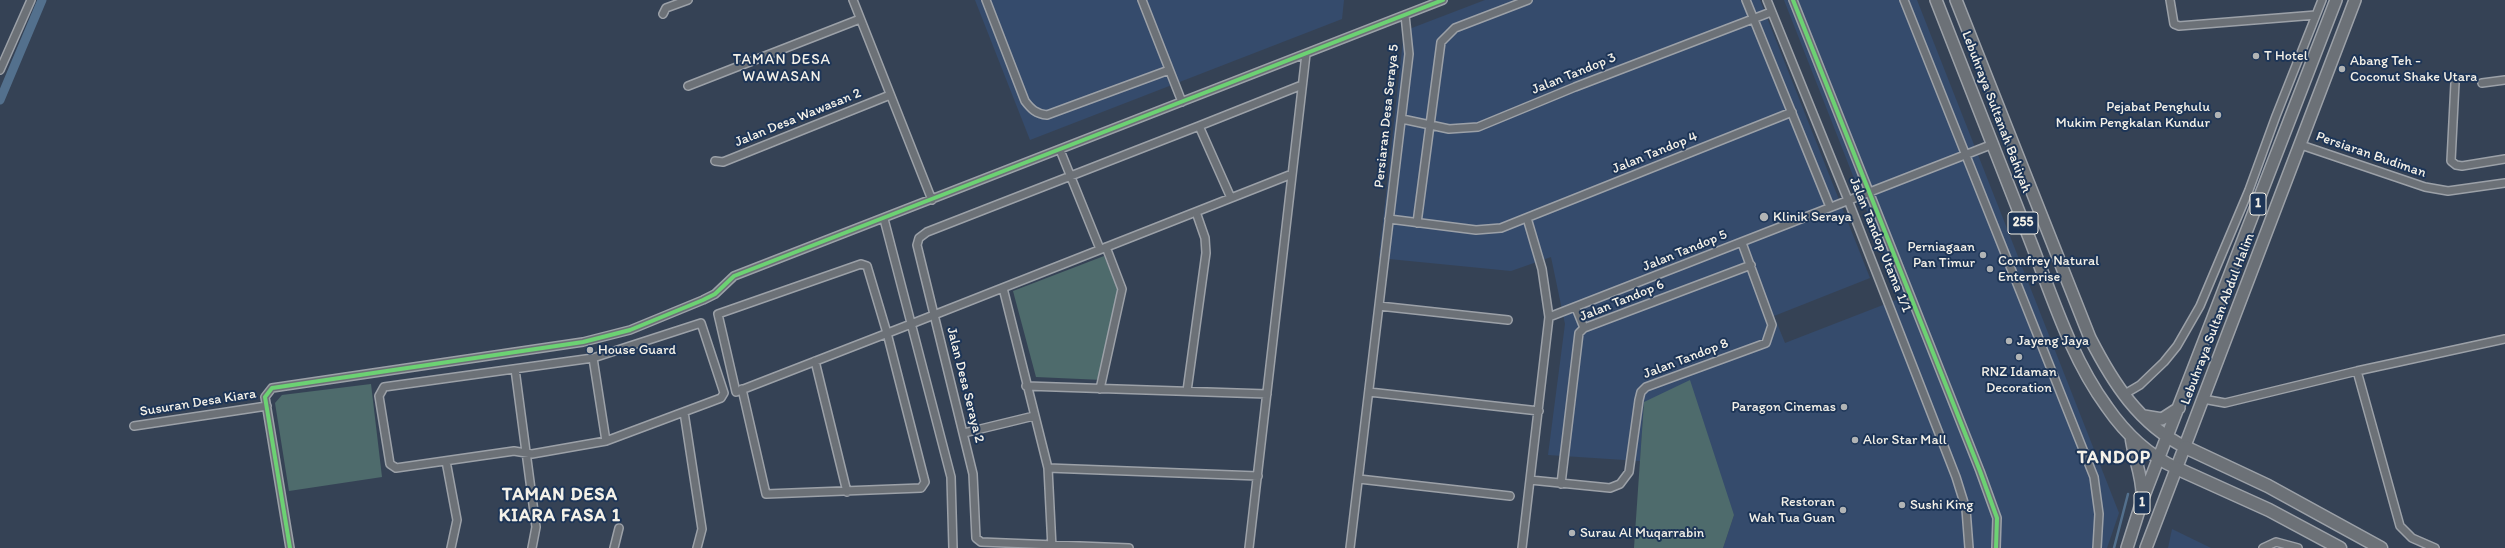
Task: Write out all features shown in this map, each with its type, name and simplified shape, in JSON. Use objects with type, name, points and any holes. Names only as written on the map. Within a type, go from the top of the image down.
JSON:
[{"type":"highway","points":[[2185,447],[2268,486],[2381,548]]},
{"type":"highway","points":[[2176,468],[2269,510],[2340,548]]},
{"type":"main road","name":"Lebuhraya Sultanah Bahiyah","points":[[1936,0],[2060,316],[2084,370],[2107,408],[2131,436],[2159,460],[2176,468]]},
{"type":"main road","name":"Lebuhraya Sultanah Bahiyah","points":[[1956,0],[2090,338],[2123,395],[2140,414],[2168,438],[2185,447]]},
{"type":"main road","name":"Lebuhraya Sultan Abdul Halim","points":[[2168,438],[2336,0]]},
{"type":"main road","name":"Lebuhraya Sultan Abdul Halim","points":[[2185,447],[2355,0]]},
{"type":"main road","points":[[2140,414],[2154,419],[2162,419],[2179,408]]},
{"type":"main road","points":[[2131,436],[2133,452],[2141,476],[2142,501]]},
{"type":"main road","name":"1","points":[[2128,548],[2142,501],[2168,438]]},
{"type":"main road","name":"1","points":[[2146,548],[2185,447]]},
{"type":"street","points":[[0,70],[31,0]]},
{"type":"street","points":[[663,14],[666,8],[688,0]]},
{"type":"street","points":[[853,0],[932,200]]},
{"type":"street","points":[[986,0],[1025,101],[1031,109],[1038,113],[1047,115],[1169,70]]},
{"type":"street","points":[[1142,0],[1182,102]]},
{"type":"street","points":[[290,548],[267,406],[267,392],[276,386],[583,342],[630,330],[715,294],[734,276],[884,219],[1442,0]]},
{"type":"street","points":[[1417,223],[1432,126],[1439,51],[1442,42],[1455,28],[1528,0]]},
{"type":"street","points":[[1746,0],[1830,207]]},
{"type":"street","name":"Jalan Tandop Utama 1/1","points":[[1767,0],[1848,200],[1960,489],[1966,509],[1969,548]]},
{"type":"street","points":[[1793,0],[1997,518],[1996,548]]},
{"type":"street","points":[[1904,0],[2094,477],[2099,514],[2097,548]]},
{"type":"street","points":[[2170,0],[2174,24],[2179,26],[2316,15]]},
{"type":"street","points":[[2123,395],[2140,385],[2164,362],[2177,346],[2200,306],[2249,190],[2276,116],[2322,0]]},
{"type":"street","name":"Jalan Tandop 3","points":[[1402,119],[1432,126],[1456,129],[1478,127],[1575,87],[1772,12]]},
{"type":"street","name":"Persiaran Desa Seraya 5","points":[[1350,548],[1409,54],[1405,15]]},
{"type":"street","points":[[688,86],[860,19]]},
{"type":"street","points":[[1249,548],[1306,54]]},
{"type":"street","points":[[2482,83],[2505,80]]},
{"type":"street","points":[[2455,83],[2451,161],[2456,165],[2462,166],[2505,159]]},
{"type":"street","points":[[1070,175],[1302,85]]},
{"type":"street","name":"Jalan Desa Wawasan 2","points":[[715,161],[723,162],[890,95]]},
{"type":"street","name":"Jalan Tandop 4","points":[[1389,219],[1489,230],[1527,218],[1792,112]]},
{"type":"street","points":[[1199,126],[1231,198]]},
{"type":"street","name":"Jalan Tandop 5","points":[[1549,317],[1576,308],[1993,144]]},
{"type":"street","name":"Persiaran Budiman","points":[[2301,145],[2424,187],[2448,191],[2505,183]]},
{"type":"street","points":[[1060,150],[1122,289],[1100,389]]},
{"type":"street","points":[[742,389],[764,492],[770,495],[921,488],[925,485],[887,333],[865,264],[721,311],[718,318],[736,392],[742,389],[887,333],[911,324],[1003,288],[1292,174]]},
{"type":"street","name":"Jalan Desa Seraya 2","points":[[1052,547],[978,540],[975,535],[975,488],[964,432],[917,245],[919,238],[927,232],[1070,175]]},
{"type":"street","points":[[1186,391],[1206,253],[1205,238],[1196,212]]},
{"type":"street","points":[[1522,548],[1549,317],[1542,270],[1527,218]]},
{"type":"street","points":[[884,219],[951,477],[953,548]]},
{"type":"street","points":[[1742,243],[1751,265]]},
{"type":"street","name":"Jalan Tandop 6","points":[[1561,484],[1578,337],[1584,328],[1751,265]]},
{"type":"street","name":"Jalan Tandop 8","points":[[1561,484],[1610,488],[1620,484],[1629,472],[1639,400],[1641,392],[1646,387],[1766,343],[1772,325],[1751,265]]},
{"type":"street","points":[[1003,288],[1026,386],[1048,468],[1052,547],[1129,548]]},
{"type":"street","points":[[1379,306],[1508,320]]},
{"type":"street","points":[[1576,308],[1584,328]]},
{"type":"street","points":[[701,323],[724,393],[721,398],[606,441],[528,454],[514,450],[446,461],[392,467],[379,396],[385,386],[514,369],[594,358],[701,323]]},
{"type":"street","points":[[2203,399],[2225,403],[2357,371],[2505,339]]},
{"type":"street","points":[[594,358],[606,441]]},
{"type":"street","points":[[815,361],[847,492]]},
{"type":"street","points":[[514,369],[528,454],[536,527],[532,548]]},
{"type":"street","points":[[2357,371],[2400,526],[2412,538],[2435,548]]},
{"type":"street","points":[[1026,386],[1267,394]]},
{"type":"street","points":[[1369,392],[1539,411]]},
{"type":"street","name":"Susuran Desa Kiara","points":[[134,426],[267,406]]},
{"type":"street","points":[[684,412],[702,530],[697,548]]},
{"type":"street","points":[[964,432],[1034,416]]},
{"type":"street","points":[[446,461],[457,520],[451,548]]},
{"type":"street","points":[[1048,468],[1258,476]]},
{"type":"street","points":[[1359,479],[1510,496]]},
{"type":"street","points":[[1530,480],[1561,484]]},
{"type":"street","points":[[614,548],[619,528]]},
{"type":"street","points":[[2262,548],[2276,542],[2298,548]]},
{"type":"shaded area","points":[[975,0],[1344,0],[1342,19],[1030,140]]},
{"type":"shaded area","points":[[1485,0],[1760,0],[1870,278],[1774,316],[1785,343],[1901,298],[1784,0],[1917,0],[2119,513],[2107,548],[1723,548],[1734,515],[1644,402],[1640,461],[1548,455],[1565,324],[1551,257],[1511,271],[1379,258],[1404,31]]},
{"type":"shaded area","points":[[2172,529],[2211,548],[2168,548]]},
{"type":"green space","points":[[1104,256],[1118,290],[1103,380],[1036,377],[1013,291]]},
{"type":"green space","points":[[1690,380],[1734,515],[1723,548],[1634,548],[1644,402]]},
{"type":"green space","points":[[371,384],[382,477],[289,491],[275,403],[282,395]]},
{"type":"waterway","points":[[0,100],[42,0]]},
{"type":"waterway","points":[[2114,548],[2128,494]]},
{"type":"cycle path","points":[[290,548],[265,397],[272,388],[583,342],[630,330],[715,294],[734,276],[1443,0]]},
{"type":"cycle path","points":[[1793,0],[1980,471],[1997,518],[1996,548]]},
{"type":"place","name":"T Hotel","points":[[2256,56]]},
{"type":"place","name":"Abang Teh - Coconut Shake Utara","points":[[2342,69]]},
{"type":"place","name":"Pejabat Penghulu Mukim Pengkalan Kundur","points":[[2218,115]]},
{"type":"place","name":"Klinik Seraya","points":[[1764,217]]},
{"type":"place","name":"Perniagaan Pan Timur","points":[[1983,255]]},
{"type":"place","name":"Comfrey Natural Enterprise","points":[[1990,269]]},
{"type":"place","name":"Jayeng Jaya","points":[[2009,341]]},
{"type":"place","name":"House Guard","points":[[590,350]]},
{"type":"place","name":"RNZ Idaman Decoration","points":[[2019,357]]},
{"type":"place","name":"Paragon Cinemas","points":[[1844,407]]},
{"type":"place","name":"Alor Star Mall","points":[[1855,440]]},
{"type":"place","name":"Sushi King","points":[[1902,505]]},
{"type":"place","name":"Restoran Wah Tua Guan","points":[[1843,510]]},
{"type":"place","name":"Surau Al Muqarrabin","points":[[1572,533]]},
{"type":"district","name":"TAMAN DESA WAWASAN","points":[[782,68]]},
{"type":"district","name":"TANDOP","points":[[2114,458]]},
{"type":"district","name":"TAMAN DESA KIARA FASA 1","points":[[560,505]]}]
